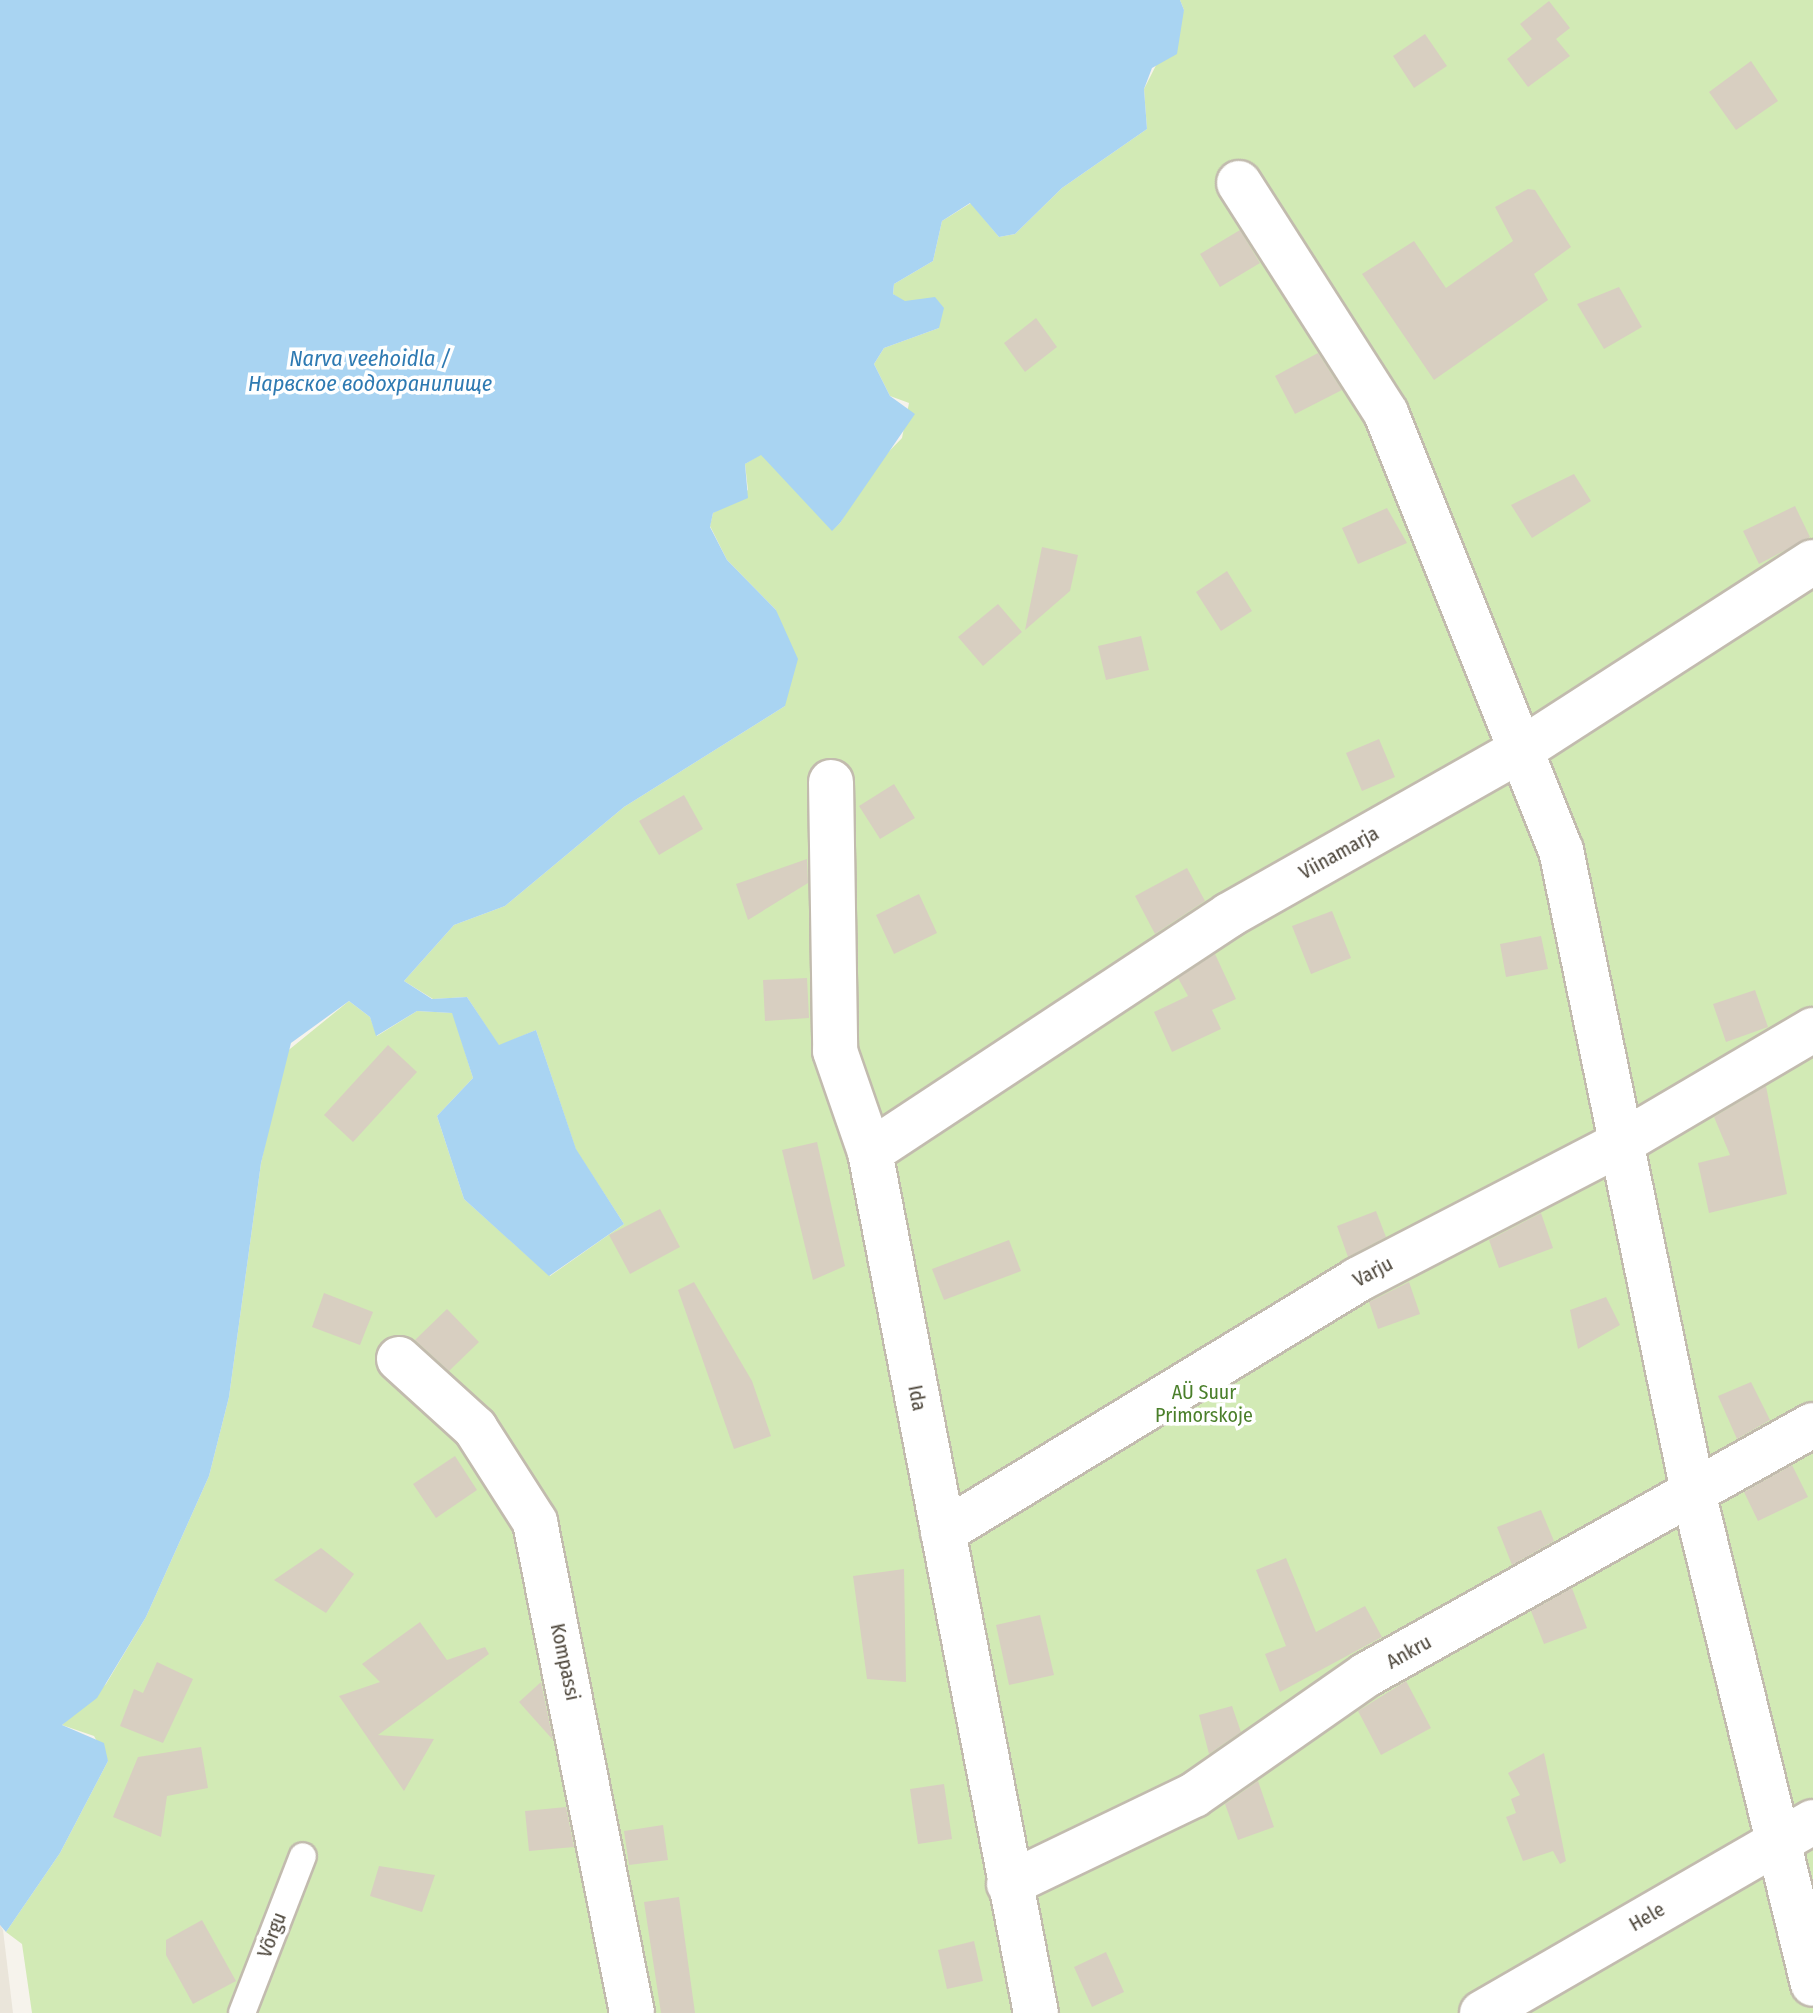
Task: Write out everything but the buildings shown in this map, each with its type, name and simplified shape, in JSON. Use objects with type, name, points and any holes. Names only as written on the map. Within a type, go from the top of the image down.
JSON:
[{"type":"street","points":[[1239,183],[1386,413],[1561,850],[1694,1496],[1776,1843],[1813,1984]]},
{"type":"street","name":"Viinamarja","points":[[870,1152],[1229,915],[1521,750],[1813,562]]},
{"type":"street","name":"Ida","points":[[831,782],[835,1051],[870,1152],[1036,2013]]},
{"type":"street","name":"Varju","points":[[943,1532],[1357,1280],[1621,1143],[1813,1030]]},
{"type":"street","name":"Kompassi","points":[[399,1359],[475,1428],[535,1522],[632,2013]]},
{"type":"street","name":"Ankru","points":[[1009,1884],[1194,1795],[1366,1675],[1694,1496],[1813,1425]]},
{"type":"street","name":"Hele","points":[[1482,2013],[1813,1822]]},
{"type":"lane","name":"Võrgu","points":[[242,2013],[303,1856]]},
{"type":"shaded area","points":[[0,1925],[3,1930],[13,2013],[0,2013]]},
{"type":"green space","name":"AÜ Suur Primorskoje","points":[[1180,0],[1813,0],[1813,2013],[32,2013],[22,1944],[6,1932],[60,1853],[108,1761],[94,1736],[62,1725],[106,1684],[146,1617],[209,1476],[229,1397],[261,1163],[285,1053],[349,1001],[370,1017],[377,1036],[417,1011],[453,1013],[473,1078],[437,1116],[464,1199],[550,1276],[624,1224],[576,1150],[536,1030],[499,1046],[467,997],[433,999],[404,981],[454,925],[505,906],[624,807],[785,706],[776,610],[727,560],[710,526],[713,513],[748,490],[745,464],[761,454],[832,530],[840,523],[872,469],[902,438],[909,403],[890,396],[874,364],[884,348],[939,328],[893,294],[894,284],[933,261],[942,221],[971,203],[999,237],[1015,234],[1062,188],[1147,129],[1144,89],[1184,10]]},
{"type":"water","name":"Narva veehoidla / Нарвское водохранилище","points":[[0,0],[1180,0],[1184,10],[1177,54],[1152,68],[1144,89],[1147,129],[1062,188],[1015,234],[999,237],[970,203],[942,221],[933,261],[894,284],[893,294],[905,301],[935,297],[944,308],[939,328],[884,348],[874,364],[890,396],[915,414],[840,523],[832,531],[761,455],[745,464],[748,498],[713,513],[710,527],[727,560],[776,610],[798,659],[785,706],[624,807],[505,906],[454,925],[404,981],[432,999],[467,997],[499,1045],[536,1030],[576,1149],[624,1224],[549,1276],[464,1199],[437,1116],[473,1078],[452,1013],[417,1011],[376,1036],[370,1017],[349,1001],[291,1043],[261,1163],[229,1397],[209,1476],[146,1617],[97,1698],[62,1725],[104,1743],[108,1761],[60,1853],[6,1932],[0,1925]]}]
